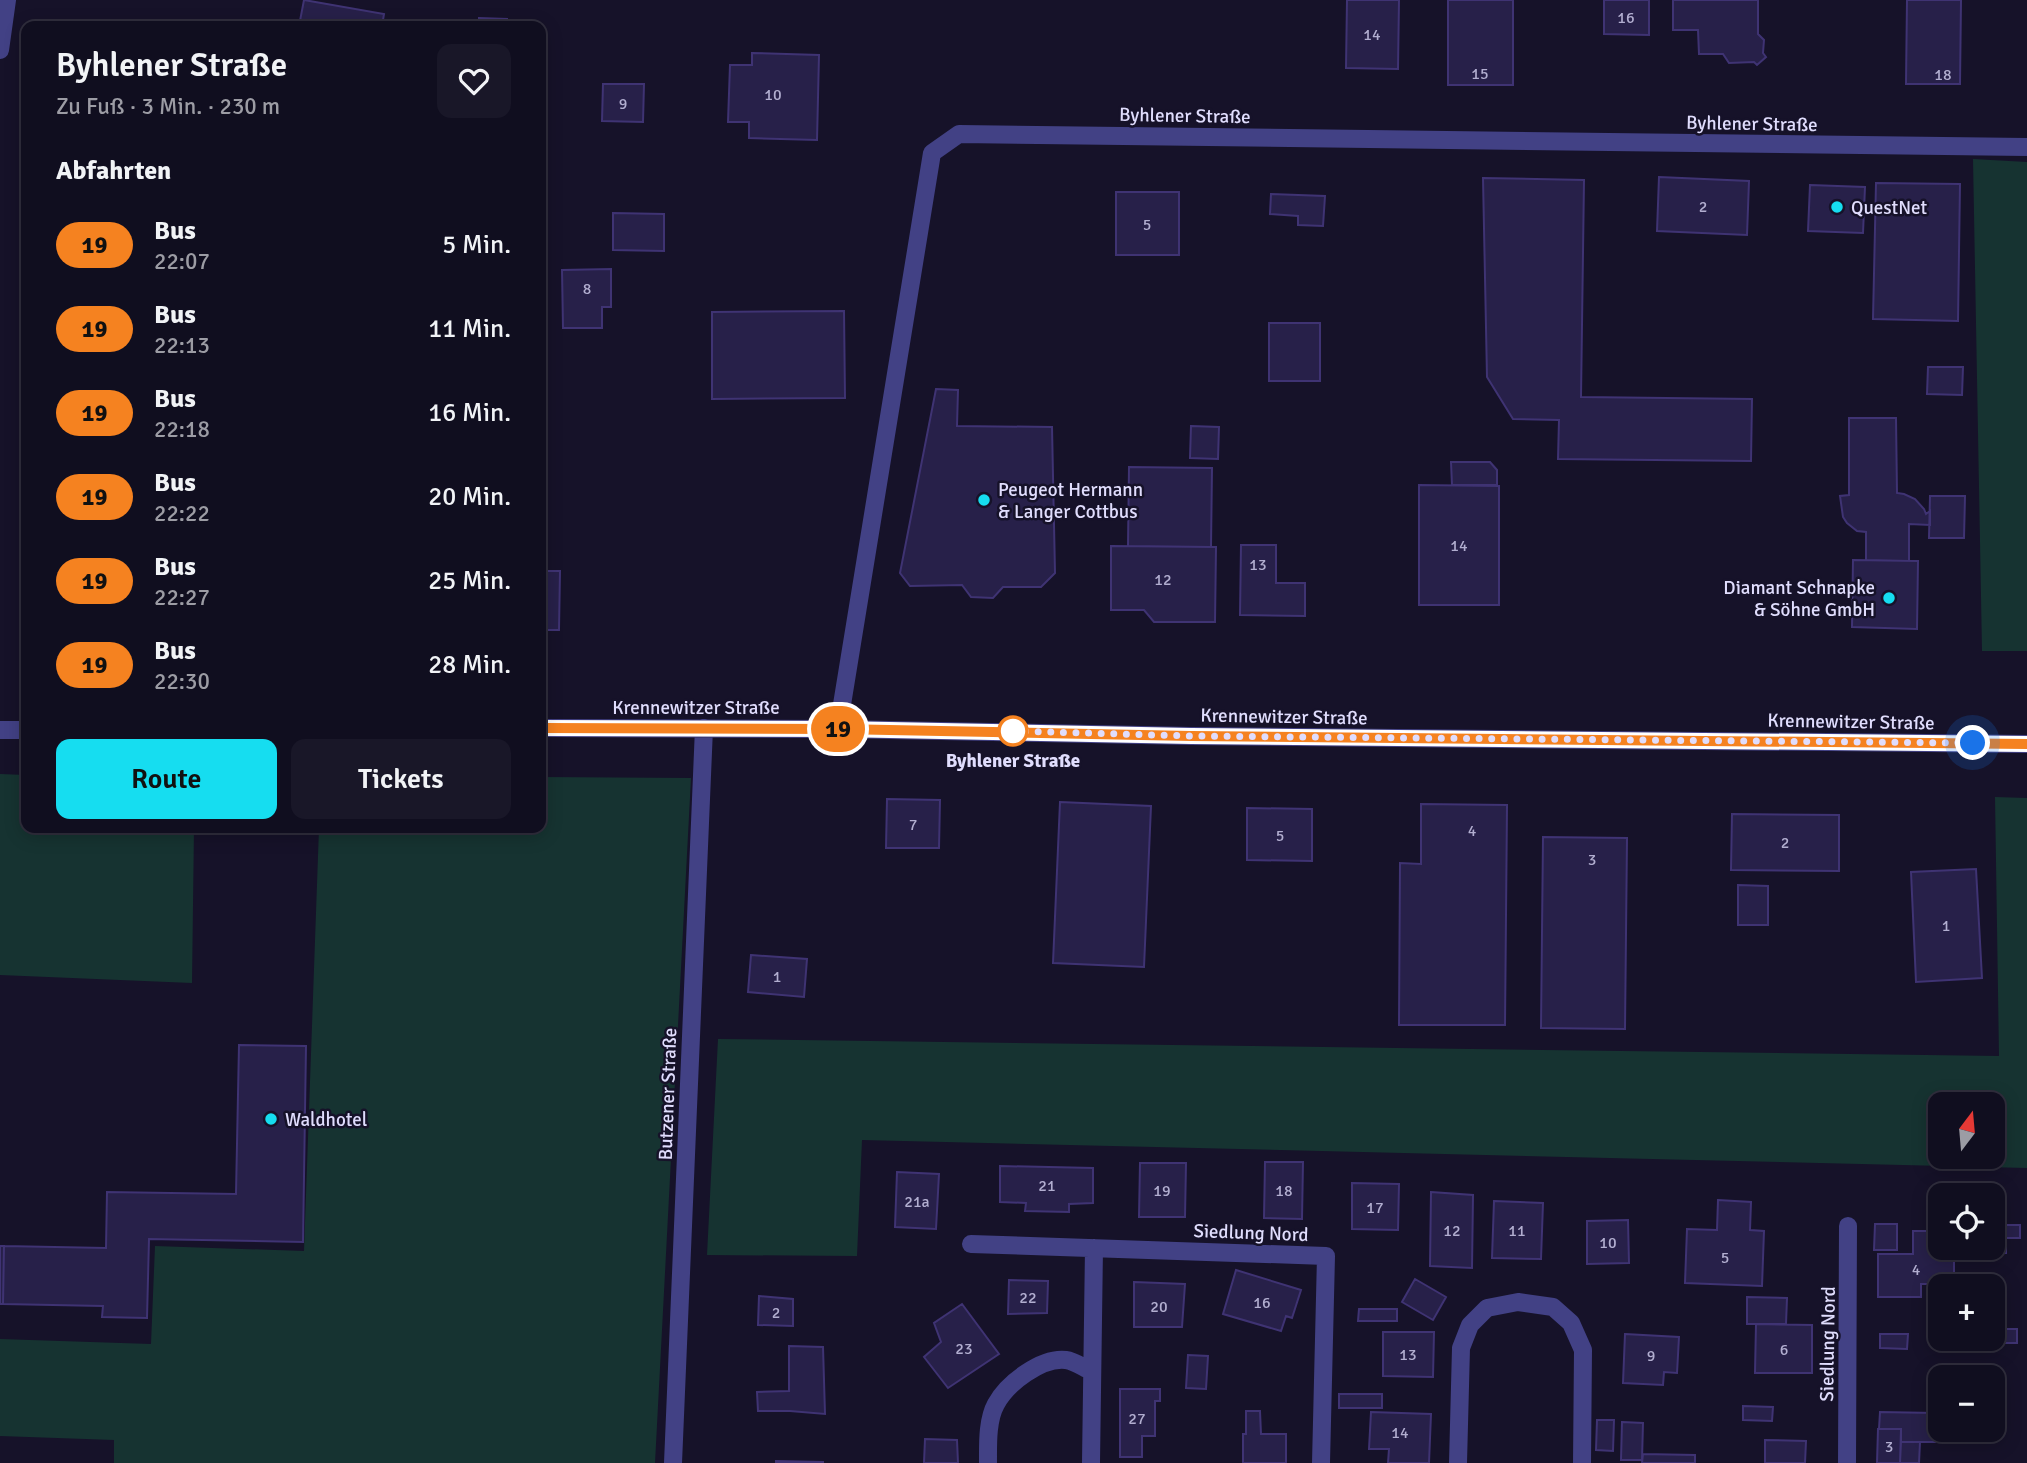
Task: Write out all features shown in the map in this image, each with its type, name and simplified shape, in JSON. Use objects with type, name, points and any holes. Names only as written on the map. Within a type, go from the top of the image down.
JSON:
[{"type":"street","points":[[0,50],[7,0]]},
{"type":"street","name":"Byhlener Straße","points":[[838,729],[932,153],[959,134],[2027,147]]},
{"type":"street","name":"Krennewitzer Straße","points":[[546,728],[704,727],[1218,736],[2027,744]]},
{"type":"street","name":"Butzener Straße","points":[[673,1463],[704,727]]},
{"type":"street","points":[[0,730],[21,730]]},
{"type":"street","name":"Siedlung Nord","points":[[1847,1463],[1848,1226]]},
{"type":"street","name":"Siedlung Nord","points":[[971,1244],[1326,1256],[1321,1463]]},
{"type":"street","points":[[1091,1463],[1094,1248]]},
{"type":"street","points":[[1458,1463],[1461,1348],[1470,1325],[1488,1308],[1518,1302],[1553,1307],[1571,1323],[1583,1350],[1582,1463]]},
{"type":"street","points":[[988,1463],[988,1436],[995,1405],[1015,1381],[1042,1363],[1067,1360],[1091,1371]]},
{"type":"green space","points":[[1973,159],[2027,162],[2027,651],[1982,651]]},
{"type":"green space","points":[[0,774],[21,775],[21,833],[194,833],[192,983],[0,975]]},
{"type":"green space","points":[[546,777],[691,778],[655,1463],[114,1463],[114,1440],[0,1436],[0,1339],[151,1344],[155,1246],[304,1251],[319,833],[546,833]]},
{"type":"green space","points":[[1995,797],[2027,798],[2027,1168],[2006,1167],[2006,1092],[1928,1092],[1928,1166],[862,1140],[857,1256],[707,1255],[718,1039],[1999,1056]]},
{"type":"building","points":[[304,0],[384,14],[383,21],[300,21]]},
{"type":"building","points":[[1347,0],[1399,0],[1398,69],[1346,68]]},
{"type":"building","points":[[1448,0],[1513,0],[1513,85],[1448,85]]},
{"type":"building","points":[[1604,0],[1649,0],[1649,35],[1604,34]]},
{"type":"building","points":[[1673,0],[1758,0],[1758,34],[1764,40],[1763,53],[1766,57],[1757,65],[1754,62],[1729,63],[1723,54],[1699,54],[1698,30],[1673,30]]},
{"type":"building","points":[[1907,0],[1961,0],[1960,84],[1906,84]]},
{"type":"building","points":[[479,18],[507,19],[507,21],[479,21]]},
{"type":"building","points":[[752,53],[819,55],[817,140],[749,138],[749,122],[728,122],[730,65],[752,65]]},
{"type":"building","points":[[603,84],[644,84],[643,122],[602,121]]},
{"type":"building","points":[[1659,177],[1749,181],[1747,235],[1657,231]]},
{"type":"building","points":[[1483,178],[1584,180],[1581,397],[1752,399],[1751,461],[1558,459],[1559,420],[1513,419],[1487,377]]},
{"type":"building","points":[[1876,183],[1960,184],[1958,321],[1873,319]]},
{"type":"building","points":[[1810,185],[1865,187],[1863,233],[1808,231]]},
{"type":"building","points":[[1116,192],[1179,192],[1179,255],[1116,255]]},
{"type":"building","points":[[1271,194],[1325,196],[1323,226],[1298,225],[1298,216],[1270,214]]},
{"type":"building","points":[[613,213],[664,214],[664,251],[613,250]]},
{"type":"building","points":[[611,269],[611,307],[602,307],[602,328],[563,328],[562,270]]},
{"type":"building","points":[[844,311],[845,398],[712,399],[712,312]]},
{"type":"building","points":[[1269,323],[1320,323],[1320,381],[1269,381]]},
{"type":"building","points":[[1928,367],[1963,367],[1962,395],[1927,394]]},
{"type":"building","name":"Peugeot Hermann & Langer Cottbus","points":[[936,389],[958,390],[957,426],[1052,427],[1055,573],[1041,587],[1003,587],[993,598],[971,597],[962,585],[910,586],[900,573]]},
{"type":"building","points":[[1849,418],[1896,418],[1897,493],[1915,499],[1926,514],[1930,511],[1930,525],[1909,524],[1909,561],[1866,560],[1866,532],[1857,531],[1843,517],[1840,496],[1849,495]]},
{"type":"building","points":[[1191,426],[1219,427],[1218,459],[1190,458]]},
{"type":"building","points":[[1451,462],[1490,462],[1497,470],[1497,485],[1452,485]]},
{"type":"building","points":[[1129,467],[1212,468],[1211,547],[1128,546]]},
{"type":"building","points":[[1419,485],[1499,486],[1499,605],[1419,605]]},
{"type":"building","points":[[1930,496],[1965,496],[1964,538],[1929,538]]},
{"type":"building","points":[[1241,545],[1276,545],[1276,583],[1305,583],[1305,616],[1240,615]]},
{"type":"building","points":[[1111,546],[1216,547],[1215,622],[1154,622],[1144,610],[1111,610]]},
{"type":"building","points":[[1853,560],[1918,561],[1917,629],[1852,627]]},
{"type":"building","points":[[546,571],[560,571],[559,630],[546,630]]},
{"type":"building","points":[[887,799],[940,800],[939,848],[886,848]]},
{"type":"building","points":[[1060,802],[1151,806],[1144,967],[1053,963]]},
{"type":"building","points":[[1421,804],[1507,805],[1505,1025],[1399,1025],[1400,863],[1421,864]]},
{"type":"building","points":[[1247,808],[1312,809],[1312,861],[1247,860]]},
{"type":"building","points":[[1732,814],[1839,815],[1839,871],[1731,870]]},
{"type":"building","points":[[1543,837],[1627,838],[1625,1029],[1541,1028]]},
{"type":"building","points":[[1976,869],[1982,978],[1916,982],[1911,872]]},
{"type":"building","points":[[1738,885],[1768,886],[1768,925],[1738,925]]},
{"type":"building","points":[[751,955],[807,959],[804,997],[748,992]]},
{"type":"building","name":"Waldhotel","points":[[239,1045],[306,1046],[303,1242],[149,1239],[147,1318],[102,1317],[103,1306],[3,1304],[4,1246],[106,1248],[107,1192],[236,1194]]},
{"type":"building","points":[[1265,1162],[1303,1162],[1302,1219],[1264,1218]]},
{"type":"building","points":[[1140,1163],[1186,1163],[1185,1217],[1139,1217]]},
{"type":"building","points":[[1000,1166],[1093,1168],[1093,1203],[1069,1204],[1069,1212],[1025,1211],[1026,1203],[1000,1202]]},
{"type":"building","points":[[897,1172],[939,1174],[936,1229],[895,1227]]},
{"type":"building","points":[[1352,1183],[1399,1184],[1398,1230],[1352,1229]]},
{"type":"building","points":[[1431,1192],[1473,1195],[1472,1268],[1430,1266]]},
{"type":"building","points":[[1718,1200],[1751,1202],[1750,1230],[1764,1231],[1762,1286],[1685,1283],[1687,1229],[1717,1230]]},
{"type":"building","points":[[1494,1201],[1543,1203],[1541,1259],[1492,1258]]},
{"type":"building","points":[[1628,1220],[1629,1263],[1587,1264],[1587,1221]]},
{"type":"building","points":[[1875,1224],[1897,1224],[1897,1250],[1874,1250]]},
{"type":"building","points":[[2005,1225],[2020,1225],[2020,1238],[2005,1238]]},
{"type":"building","points":[[1913,1231],[1928,1231],[1928,1260],[1954,1260],[1954,1274],[1928,1274],[1928,1284],[1921,1284],[1921,1297],[1878,1297],[1878,1254],[1913,1254]]},
{"type":"building","points":[[0,1246],[4,1246],[3,1304],[0,1304]]},
{"type":"building","points":[[1236,1270],[1301,1290],[1292,1318],[1286,1316],[1281,1331],[1223,1314]]},
{"type":"building","points":[[1415,1279],[1446,1297],[1433,1320],[1402,1302]]},
{"type":"building","points":[[1009,1280],[1048,1281],[1047,1313],[1008,1314]]},
{"type":"building","points":[[1134,1282],[1185,1284],[1182,1327],[1134,1327]]},
{"type":"building","points":[[759,1296],[793,1299],[793,1326],[758,1325]]},
{"type":"building","points":[[1747,1297],[1787,1298],[1786,1324],[1747,1324]]},
{"type":"building","points":[[962,1304],[999,1354],[948,1388],[924,1357],[941,1342],[934,1323]]},
{"type":"building","points":[[1359,1309],[1397,1309],[1397,1321],[1358,1321]]},
{"type":"building","points":[[1756,1324],[1812,1325],[1812,1373],[1755,1373]]},
{"type":"building","points":[[2005,1329],[2017,1329],[2017,1343],[2005,1343]]},
{"type":"building","points":[[1383,1332],[1434,1332],[1433,1377],[1383,1376]]},
{"type":"building","points":[[1625,1334],[1679,1337],[1677,1373],[1664,1372],[1663,1385],[1623,1383]]},
{"type":"building","points":[[1880,1334],[1908,1334],[1907,1349],[1880,1348]]},
{"type":"building","points":[[789,1346],[823,1347],[825,1414],[758,1411],[757,1392],[789,1391]]},
{"type":"building","points":[[1188,1355],[1208,1356],[1206,1389],[1186,1388]]},
{"type":"building","points":[[1120,1389],[1160,1389],[1160,1401],[1155,1401],[1155,1436],[1142,1436],[1142,1457],[1120,1457]]},
{"type":"building","points":[[1339,1394],[1382,1394],[1382,1408],[1339,1408]]},
{"type":"building","points":[[1743,1406],[1773,1407],[1772,1421],[1743,1420]]},
{"type":"building","points":[[1246,1411],[1260,1411],[1261,1434],[1286,1434],[1286,1463],[1243,1463]]},
{"type":"building","points":[[1371,1412],[1431,1414],[1429,1463],[1388,1463],[1389,1449],[1369,1449]]},
{"type":"building","points":[[1880,1412],[1928,1413],[1928,1442],[1901,1442],[1901,1429],[1879,1429]]},
{"type":"building","points":[[1597,1420],[1614,1420],[1613,1451],[1596,1450]]},
{"type":"building","points":[[1622,1422],[1643,1423],[1642,1460],[1621,1460]]},
{"type":"building","points":[[1878,1429],[1901,1429],[1900,1463],[1877,1463]]},
{"type":"building","points":[[925,1439],[957,1440],[958,1463],[924,1463]]},
{"type":"building","points":[[1765,1440],[1806,1441],[1805,1463],[1765,1463]]},
{"type":"building","points":[[1901,1442],[1920,1442],[1919,1463],[1900,1463]]},
{"type":"building","points":[[1643,1454],[1695,1455],[1695,1463],[1642,1463]]},
{"type":"building","points":[[823,1462],[823,1463],[776,1463]]},
{"type":"bus line","name":"19","points":[[546,728],[704,727],[1191,736],[2027,744]]},
{"type":"place","name":"QuestNet","points":[[1837,207]]},
{"type":"place","name":"Peugeot Hermann & Langer Cottbus","points":[[984,500]]},
{"type":"place","name":"Diamant Schnapke & Söhne GmbH","points":[[1889,598]]},
{"type":"place","name":"Byhlener Straße","points":[[1013,731]]},
{"type":"place","name":"Waldhotel","points":[[271,1119]]},
{"type":"route","points":[[1013,731],[1191,736],[1973,743]]}]
